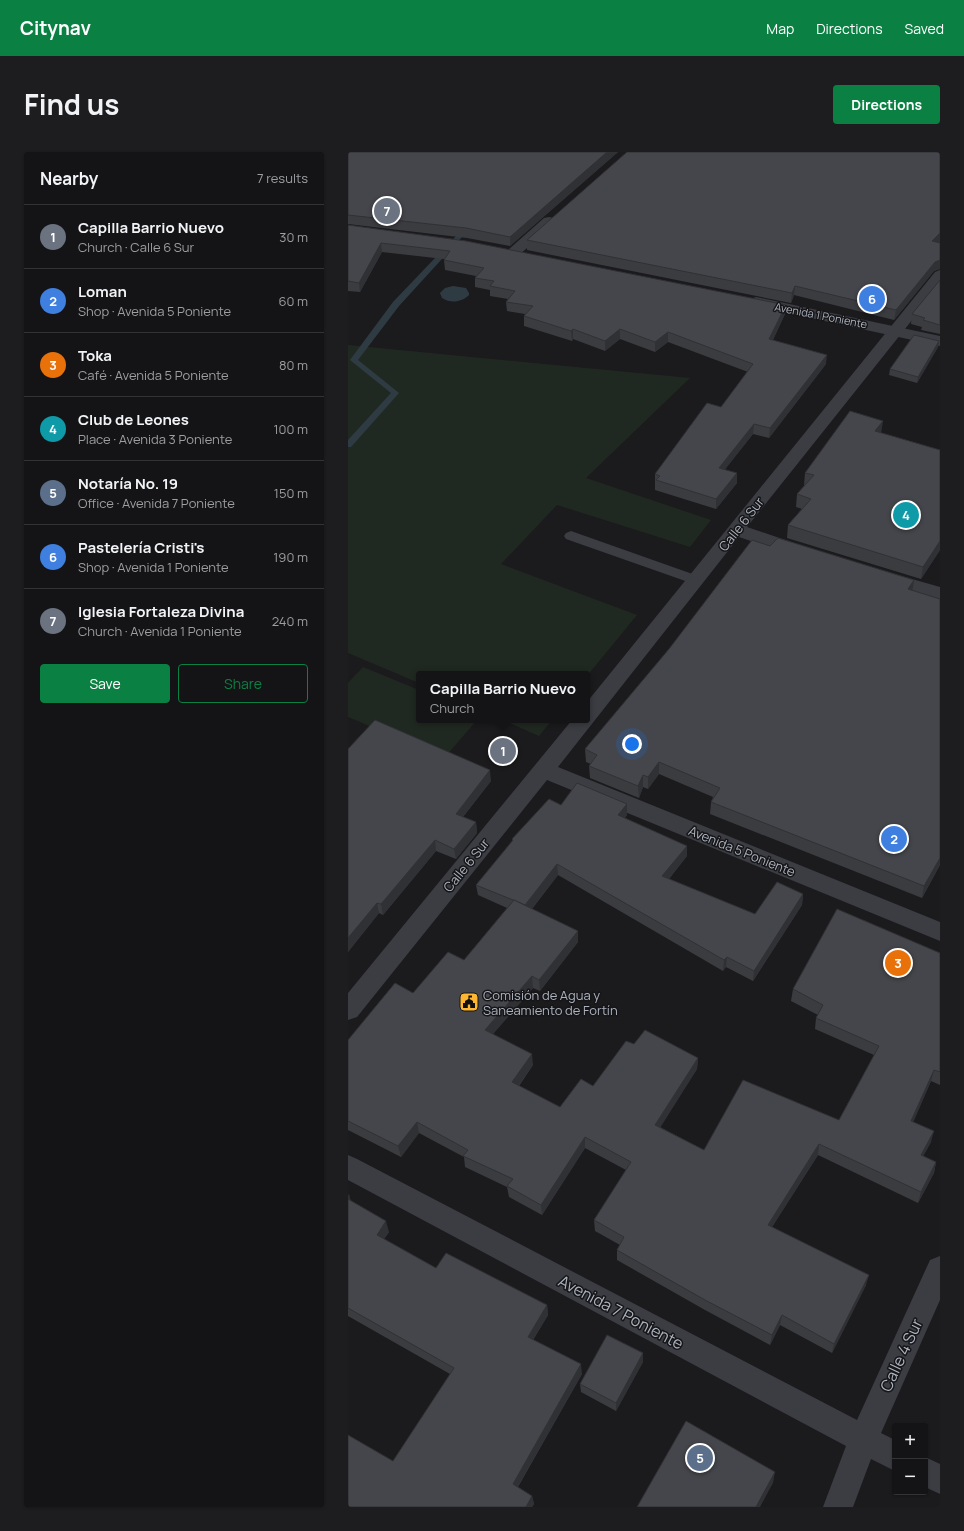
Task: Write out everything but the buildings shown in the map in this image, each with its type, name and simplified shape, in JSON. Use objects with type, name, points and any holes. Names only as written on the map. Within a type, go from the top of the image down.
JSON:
[{"type":"street","points":[[513,252],[557,214]]},
{"type":"street","points":[[498,250],[528,256]]},
{"type":"street","name":"Calle 6 Sur","points":[[590,712],[940,275]]},
{"type":"street","name":"Avenida 1 Poniente","points":[[739,298],[895,330],[940,341]]},
{"type":"street","points":[[736,530],[822,558]]},
{"type":"street","points":[[866,571],[940,594]]},
{"type":"street","name":"Calle 6 Sur","points":[[348,1010],[582,723]]},
{"type":"street","name":"Avenida 5 Poniente","points":[[544,770],[577,785],[940,932]]},
{"type":"street","name":"Avenida 7 Poniente","points":[[348,1167],[892,1454]]},
{"type":"street","name":"Calle 4 Sur","points":[[838,1507],[863,1440],[940,1270]]},
{"type":"street","points":[[928,1473],[940,1479]]},
{"type":"lane","points":[[571,536],[696,580]]},
{"type":"shaded area","points":[[453,286],[466,288],[469,295],[463,299],[453,302],[442,298],[440,293],[445,288]]},
{"type":"shaded area","points":[[348,345],[690,378],[586,478],[711,520],[690,547],[557,505],[501,564],[637,615],[590,672],[590,671],[416,671],[416,682],[348,653]]},
{"type":"shaded area","points":[[363,667],[416,689],[416,723],[474,723],[445,757],[348,717],[348,683]]},
{"type":"shaded area","points":[[510,723],[550,723],[539,736]]},
{"type":"waterway","points":[[348,445],[395,393],[354,360],[396,304],[460,236],[466,226]]},
{"type":"place","name":"Iglesia Fortaleza Divina","points":[[387,211]]},
{"type":"place","name":"Pastelería Cristi's","points":[[872,299]]},
{"type":"place","name":"Club de Leones","points":[[906,515]]},
{"type":"place","name":"Capilla Barrio Nuevo","points":[[503,751]]},
{"type":"place","name":"Loman","points":[[894,839]]},
{"type":"place","name":"Toka","points":[[898,963]]},
{"type":"place","name":"Comisión de Agua y Saneamiento de Fortín","points":[[469,1002]]},
{"type":"place","name":"Notaría No. 19","points":[[700,1458]]}]
